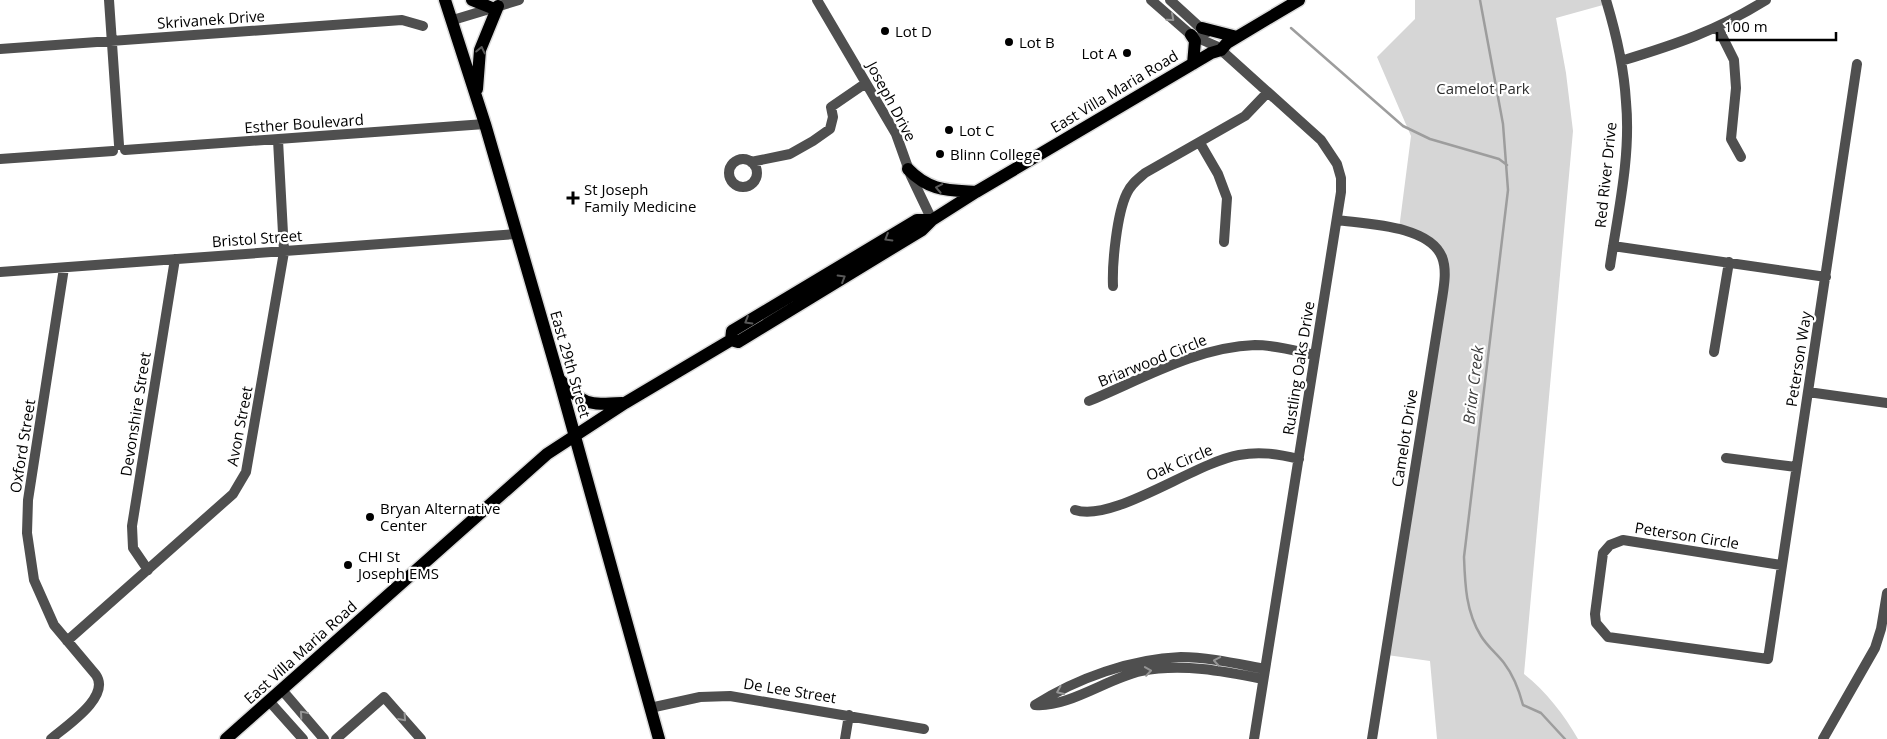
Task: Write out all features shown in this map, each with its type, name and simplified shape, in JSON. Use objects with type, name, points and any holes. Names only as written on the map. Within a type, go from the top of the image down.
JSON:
[{"type":"main road","name":"East 29th Street","points":[[445,0],[477,97],[559,379],[659,739]]},
{"type":"main road","points":[[472,0],[495,7],[480,50],[477,97]]},
{"type":"main road","name":"East Villa Maria Road","points":[[226,739],[547,454],[625,403],[731,340],[732,331],[917,220],[932,220],[1299,0]]},
{"type":"main road","points":[[1193,64],[1197,31],[1222,46]]},
{"type":"main road","points":[[908,169],[919,181],[931,187],[976,192]]},
{"type":"main road","points":[[559,379],[584,402],[595,405],[625,403]]},
{"type":"street","points":[[109,0],[119,148]]},
{"type":"street","points":[[453,20],[519,0]]},
{"type":"street","name":"Joseph Drive","points":[[817,0],[896,134],[908,169],[932,220]]},
{"type":"street","points":[[1151,0],[1197,31]]},
{"type":"street","points":[[1170,0],[1197,31]]},
{"type":"street","name":"Red River Drive","points":[[1606,0],[1621,61],[1626,103],[1626,155],[1610,266]]},
{"type":"street","points":[[1621,61],[1694,38],[1718,28],[1766,0]]},
{"type":"street","name":"Skrivanek Drive","points":[[0,50],[402,20],[423,26]]},
{"type":"street","points":[[1718,28],[1734,60],[1736,88],[1731,139],[1741,157]]},
{"type":"street","name":"Rustling Oaks Drive","points":[[1197,31],[1222,46],[1268,92],[1321,140],[1337,164],[1341,178],[1342,192],[1254,739]]},
{"type":"street","name":"Peterson Way","points":[[1768,658],[1857,64]]},
{"type":"street","points":[[751,162],[790,154],[813,141],[830,129],[834,117],[831,107],[866,84]]},
{"type":"street","points":[[1113,286],[1112,271],[1122,206],[1127,193],[1134,183],[1146,173],[1245,116],[1268,92]]},
{"type":"street","name":"Esther Boulevard","points":[[0,160],[119,148],[278,140],[485,124]]},
{"type":"street","name":"Avon Street","points":[[67,641],[233,494],[246,472],[284,252],[278,140]]},
{"type":"street","points":[[1200,143],[1218,174],[1228,198],[1224,242]]},
{"type":"street","name":"Camelot Drive","points":[[1337,220],[1417,233],[1435,247],[1442,256],[1444,267],[1442,299],[1372,739]]},
{"type":"street","name":"Bristol Street","points":[[0,272],[516,234]]},
{"type":"street","points":[[1613,246],[1826,277]]},
{"type":"street","name":"Devonshire Street","points":[[148,570],[133,548],[132,526],[175,259]]},
{"type":"street","points":[[1714,352],[1729,262]]},
{"type":"street","name":"Oxford Street","points":[[51,739],[90,704],[100,688],[96,675],[54,624],[34,580],[27,533],[28,500],[64,268]]},
{"type":"street","name":"Briarwood Circle","points":[[1089,402],[1194,358],[1225,348],[1267,346],[1315,355]]},
{"type":"street","points":[[1808,392],[1887,403]]},
{"type":"street","name":"Oak Circle","points":[[1075,510],[1085,513],[1107,510],[1196,470],[1238,455],[1270,453],[1299,459]]},
{"type":"street","points":[[1726,458],[1796,467]]},
{"type":"street","name":"Peterson Circle","points":[[1768,658],[1608,637],[1596,623],[1595,614],[1603,553],[1610,545],[1623,540],[1781,565]]},
{"type":"street","points":[[1823,739],[1873,653],[1881,629],[1887,593]]},
{"type":"street","points":[[1125,671],[1057,704],[1035,705],[1054,693],[1125,671],[1179,667],[1264,674]]},
{"type":"street","points":[[282,690],[324,739]]},
{"type":"street","name":"De Lee Street","points":[[650,708],[700,697],[730,696],[924,729]]},
{"type":"street","points":[[336,739],[384,697],[421,739]]},
{"type":"street","points":[[269,700],[303,739]]},
{"type":"street","points":[[845,739],[849,715]]},
{"type":"green space","name":"Camelot Park","points":[[1415,0],[1601,0],[1603,5],[1556,18],[1566,73],[1573,131],[1524,674],[1554,704],[1578,739],[1437,739],[1430,661],[1387,655],[1445,283],[1435,247],[1399,229],[1411,136],[1377,57],[1415,19]]},
{"type":"waterway","name":"Briar Creek","points":[[1480,0],[1503,124],[1508,190],[1464,557],[1466,588],[1469,608],[1476,627],[1483,640],[1511,673],[1523,705],[1541,713],[1565,739]]},
{"type":"waterway","points":[[1291,28],[1403,126],[1430,139],[1499,159],[1507,165]]},
{"type":"place","name":"Lot D","points":[[885,31]]},
{"type":"place","name":"Lot B","points":[[1009,42]]},
{"type":"place","name":"Lot A","points":[[1127,53]]},
{"type":"place","name":"Lot C","points":[[949,130]]},
{"type":"place","name":"Blinn College","points":[[940,154]]},
{"type":"place","name":"St Joseph Family Medicine","points":[[573,198]]},
{"type":"place","name":"Bryan Alternative Center","points":[[370,517]]},
{"type":"place","name":"CHI St Joseph EMS","points":[[348,565]]}]
